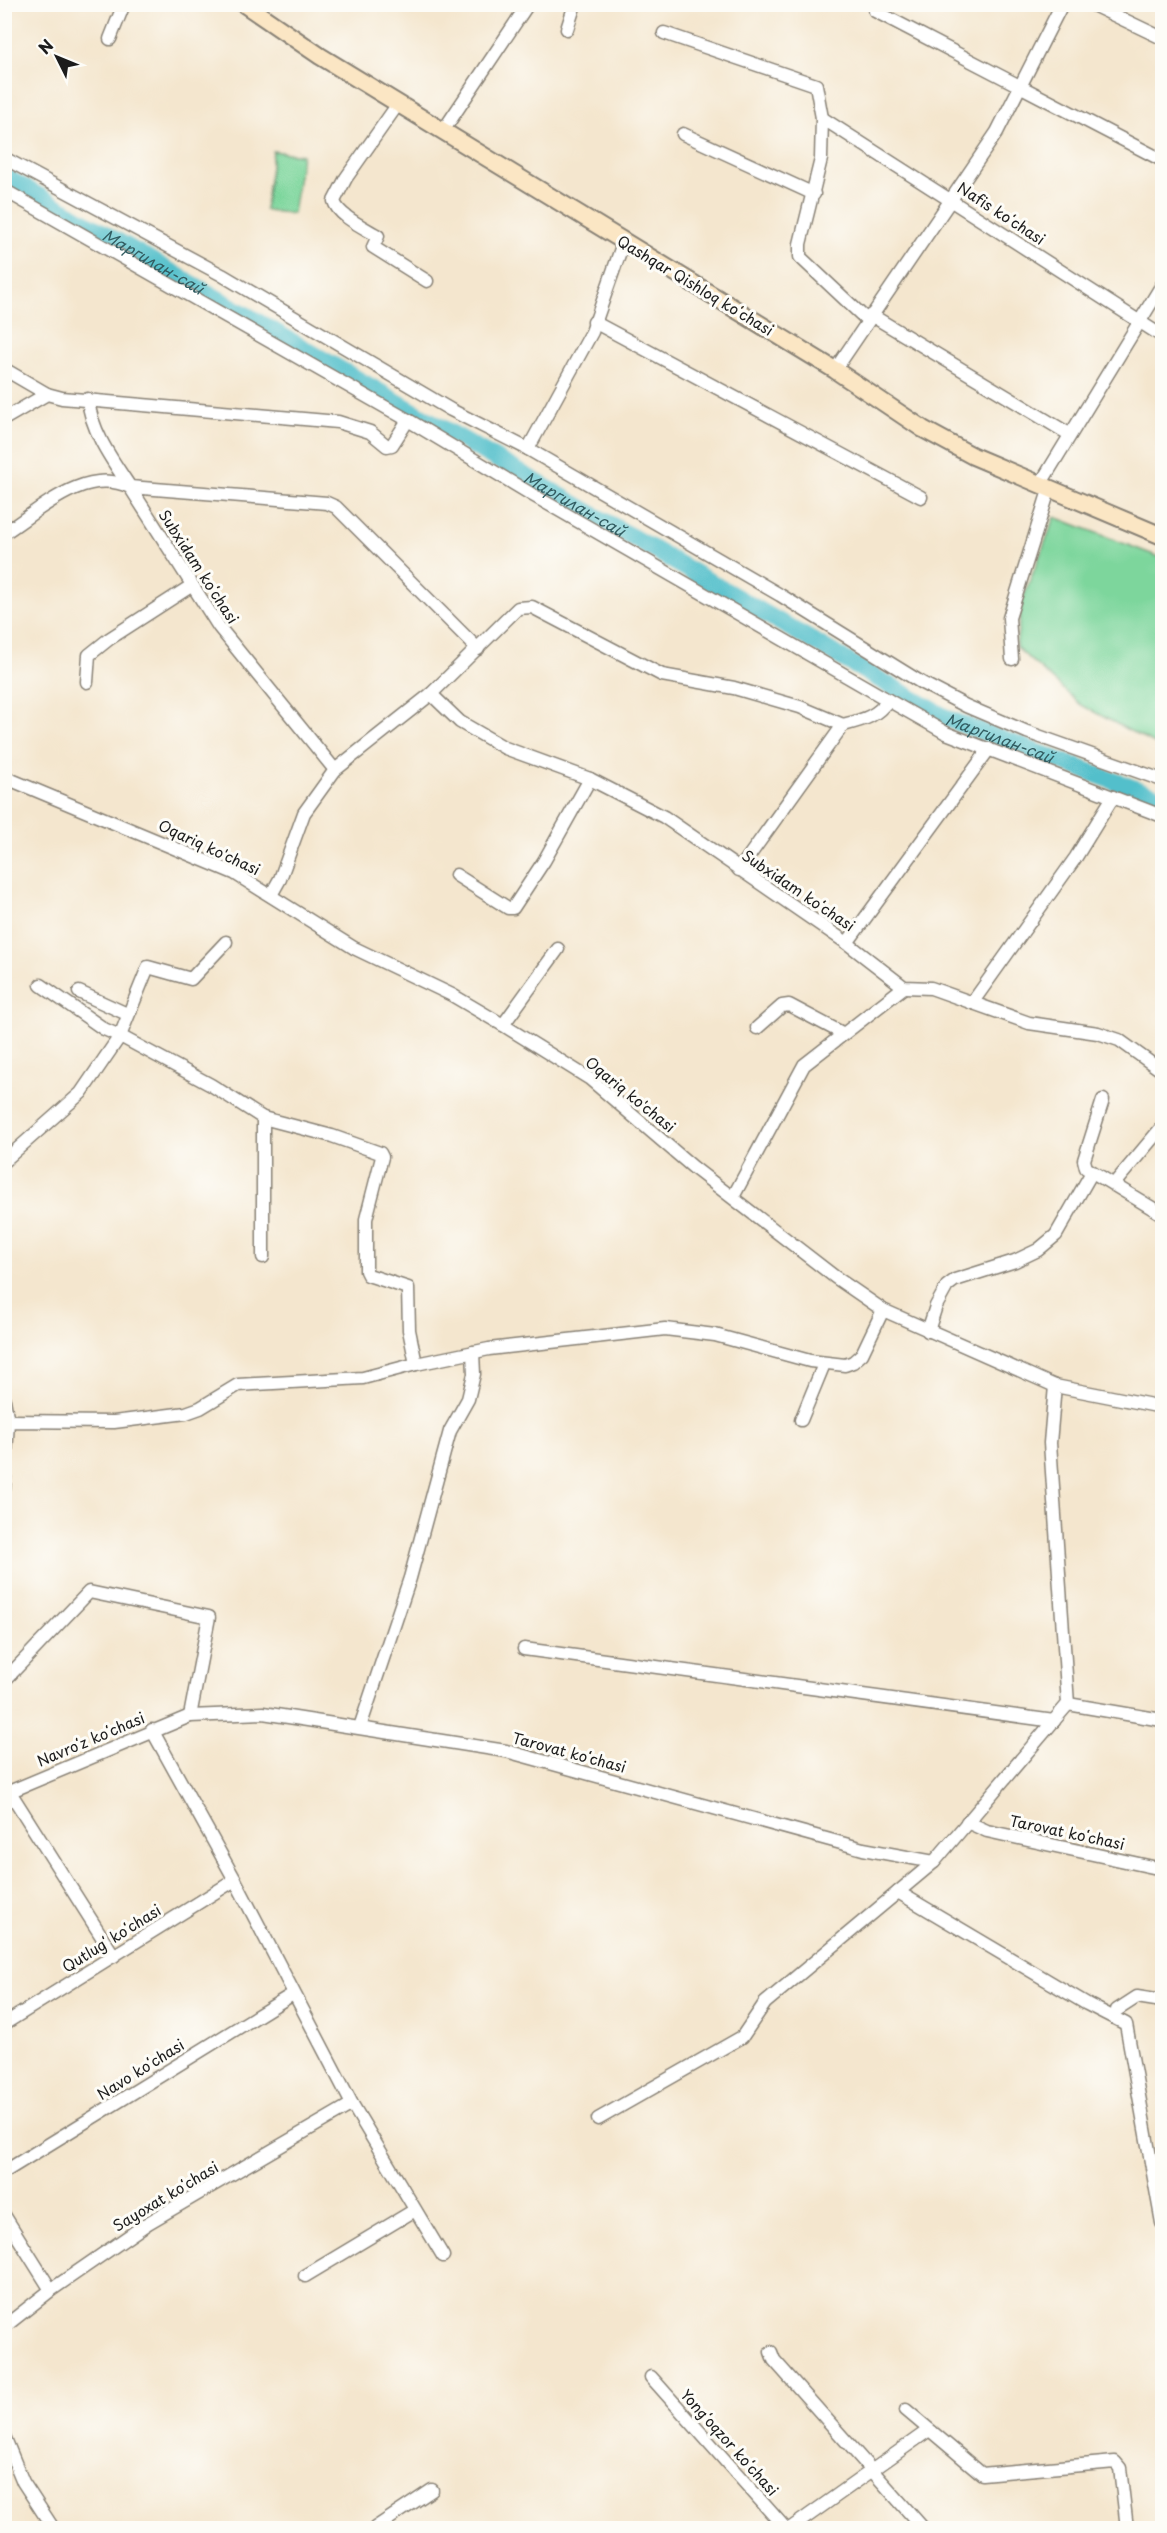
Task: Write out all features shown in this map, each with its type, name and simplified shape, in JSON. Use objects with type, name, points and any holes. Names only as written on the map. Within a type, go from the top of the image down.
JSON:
[{"type":"main road","name":"Qashqar Qishloq koʻchasi","points":[[244,4],[277,29],[622,243],[835,370],[951,445],[1162,536]]},
{"type":"street","points":[[110,39],[124,4]]},
{"type":"street","points":[[443,131],[528,4]]},
{"type":"street","points":[[567,29],[575,4]]},
{"type":"street","points":[[878,4],[875,11],[1162,160]]},
{"type":"street","points":[[835,370],[997,132],[1062,4]]},
{"type":"street","points":[[1091,4],[1162,38]]},
{"type":"street","points":[[664,33],[816,84],[822,118],[821,159],[800,244],[800,257],[869,318],[1069,434]]},
{"type":"street","points":[[398,104],[346,178],[334,201],[336,206],[348,216],[378,236],[373,247],[428,281]]},
{"type":"street","name":"Nafis koʻchasi","points":[[822,118],[1162,336]]},
{"type":"street","points":[[683,134],[814,194]]},
{"type":"street","points":[[4,158],[222,275],[451,410],[528,449],[780,595],[922,683],[966,706],[1027,732],[1162,780]]},
{"type":"street","points":[[4,190],[352,386],[531,494],[946,733],[1162,816]]},
{"type":"street","points":[[528,449],[592,332],[622,243]]},
{"type":"street","points":[[1012,659],[1009,618],[1045,485],[1069,434],[1162,285]]},
{"type":"street","points":[[594,322],[921,497]]},
{"type":"street","points":[[4,369],[47,394],[338,422],[370,432],[387,446],[392,445],[408,420]]},
{"type":"street","points":[[4,419],[47,394]]},
{"type":"street","name":"Subxidam koʻchasi","points":[[88,399],[90,412],[106,450],[191,586],[244,660],[335,770]]},
{"type":"street","points":[[4,533],[79,486],[93,481],[119,482],[130,487],[327,503],[336,507],[478,649]]},
{"type":"street","points":[[87,682],[89,655],[109,639],[191,586]]},
{"type":"street","points":[[272,895],[304,813],[335,770],[431,694],[518,608],[532,607],[662,675],[734,688],[800,707],[843,725]]},
{"type":"street","name":"Subxidam koʻchasi","points":[[431,694],[460,722],[505,748],[590,779],[664,817],[847,943],[904,987]]},
{"type":"street","points":[[739,870],[843,725],[871,717],[888,700]]},
{"type":"street","points":[[847,943],[989,750]]},
{"type":"street","name":"Oqariq ko'chasi","points":[[4,777],[234,873],[354,948],[452,995],[503,1025],[590,1079],[694,1168],[835,1277],[883,1310],[1055,1386],[1162,1407]]},
{"type":"street","points":[[456,875],[508,908],[513,908],[544,861],[590,779]]},
{"type":"street","points":[[972,1002],[1076,857],[1113,797]]},
{"type":"street","points":[[4,1161],[81,1093],[120,1036],[148,967],[191,979],[226,942]]},
{"type":"street","points":[[503,1025],[558,949]]},
{"type":"street","points":[[41,985],[104,1029],[211,1085],[263,1118],[332,1136],[380,1153],[382,1157],[366,1220],[366,1272],[368,1275],[408,1288],[409,1330],[416,1364]]},
{"type":"street","points":[[733,1197],[804,1065],[842,1033],[904,987],[931,988],[1029,1023],[1098,1033],[1119,1040],[1162,1071]]},
{"type":"street","points":[[79,992],[127,1014]]},
{"type":"street","points":[[757,1028],[782,1006],[789,1005],[842,1033]]},
{"type":"street","points":[[1103,1100],[1084,1162],[1092,1172],[1162,1214]]},
{"type":"street","points":[[263,1118],[263,1257]]},
{"type":"street","points":[[1114,1184],[1162,1126]]},
{"type":"street","points":[[928,1331],[936,1306],[947,1286],[955,1280],[1015,1261],[1038,1250],[1056,1235],[1092,1172]]},
{"type":"street","points":[[6,1423],[114,1422],[186,1413],[200,1408],[238,1385],[363,1378],[473,1352],[679,1329],[715,1335],[824,1364],[845,1365],[853,1362],[868,1344],[883,1310]]},
{"type":"street","points":[[360,1727],[410,1578],[450,1431],[468,1399],[474,1374],[473,1352]]},
{"type":"street","points":[[801,1420],[824,1364]]},
{"type":"street","points":[[598,2120],[742,2037],[765,2003],[934,1862],[1068,1704],[1050,1443],[1055,1386]]},
{"type":"street","points":[[4,1400],[6,1423],[4,1489]]},
{"type":"street","points":[[4,1681],[89,1592],[209,1617],[190,1716]]},
{"type":"street","points":[[524,1649],[1054,1721]]},
{"type":"street","points":[[1068,1704],[1162,1720]]},
{"type":"street","name":"Tarovat koʻchasi","points":[[190,1716],[263,1713],[506,1750],[863,1849],[934,1862]]},
{"type":"street","name":"Navroʻz koʻchasi","points":[[7,1793],[152,1730],[190,1716]]},
{"type":"street","points":[[152,1730],[236,1880],[293,1994],[352,2104],[443,2256]]},
{"type":"street","points":[[7,1793],[114,1956]]},
{"type":"street","name":"Tarovat koʻchasi","points":[[968,1822],[987,1831],[1162,1869]]},
{"type":"street","name":"Qutlugʻ koʻchasi","points":[[4,2024],[236,1880]]},
{"type":"street","points":[[898,1892],[1087,2004],[1126,2024],[1162,2223]]},
{"type":"street","name":"Navo koʻchasi","points":[[4,2172],[293,1994]]},
{"type":"street","points":[[1117,2010],[1137,1997],[1162,2001]]},
{"type":"street","name":"Sayoxat koʻchasi","points":[[4,2327],[51,2290],[148,2223],[352,2104]]},
{"type":"street","points":[[306,2276],[415,2210]]},
{"type":"street","points":[[4,2215],[51,2290]]},
{"type":"street","points":[[771,2352],[774,2360],[873,2470],[922,2529]]},
{"type":"street","name":"Yongʻoqzor koʻchasi","points":[[651,2378],[785,2529]]},
{"type":"street","points":[[906,2410],[981,2474],[1115,2462],[1120,2468],[1127,2529]]},
{"type":"street","points":[[791,2529],[929,2430]]},
{"type":"street","points":[[4,2436],[23,2482],[53,2529]]},
{"type":"street","points":[[375,2529],[432,2490]]},
{"type":"green space","points":[[273,151],[302,155],[293,214],[265,210]]},
{"type":"green space","points":[[1055,517],[1162,558],[1162,748],[1081,705],[1016,647],[1022,601]]},
{"type":"waterway","name":"Маргилан-сай","points":[[4,176],[948,719],[1162,799]]}]
